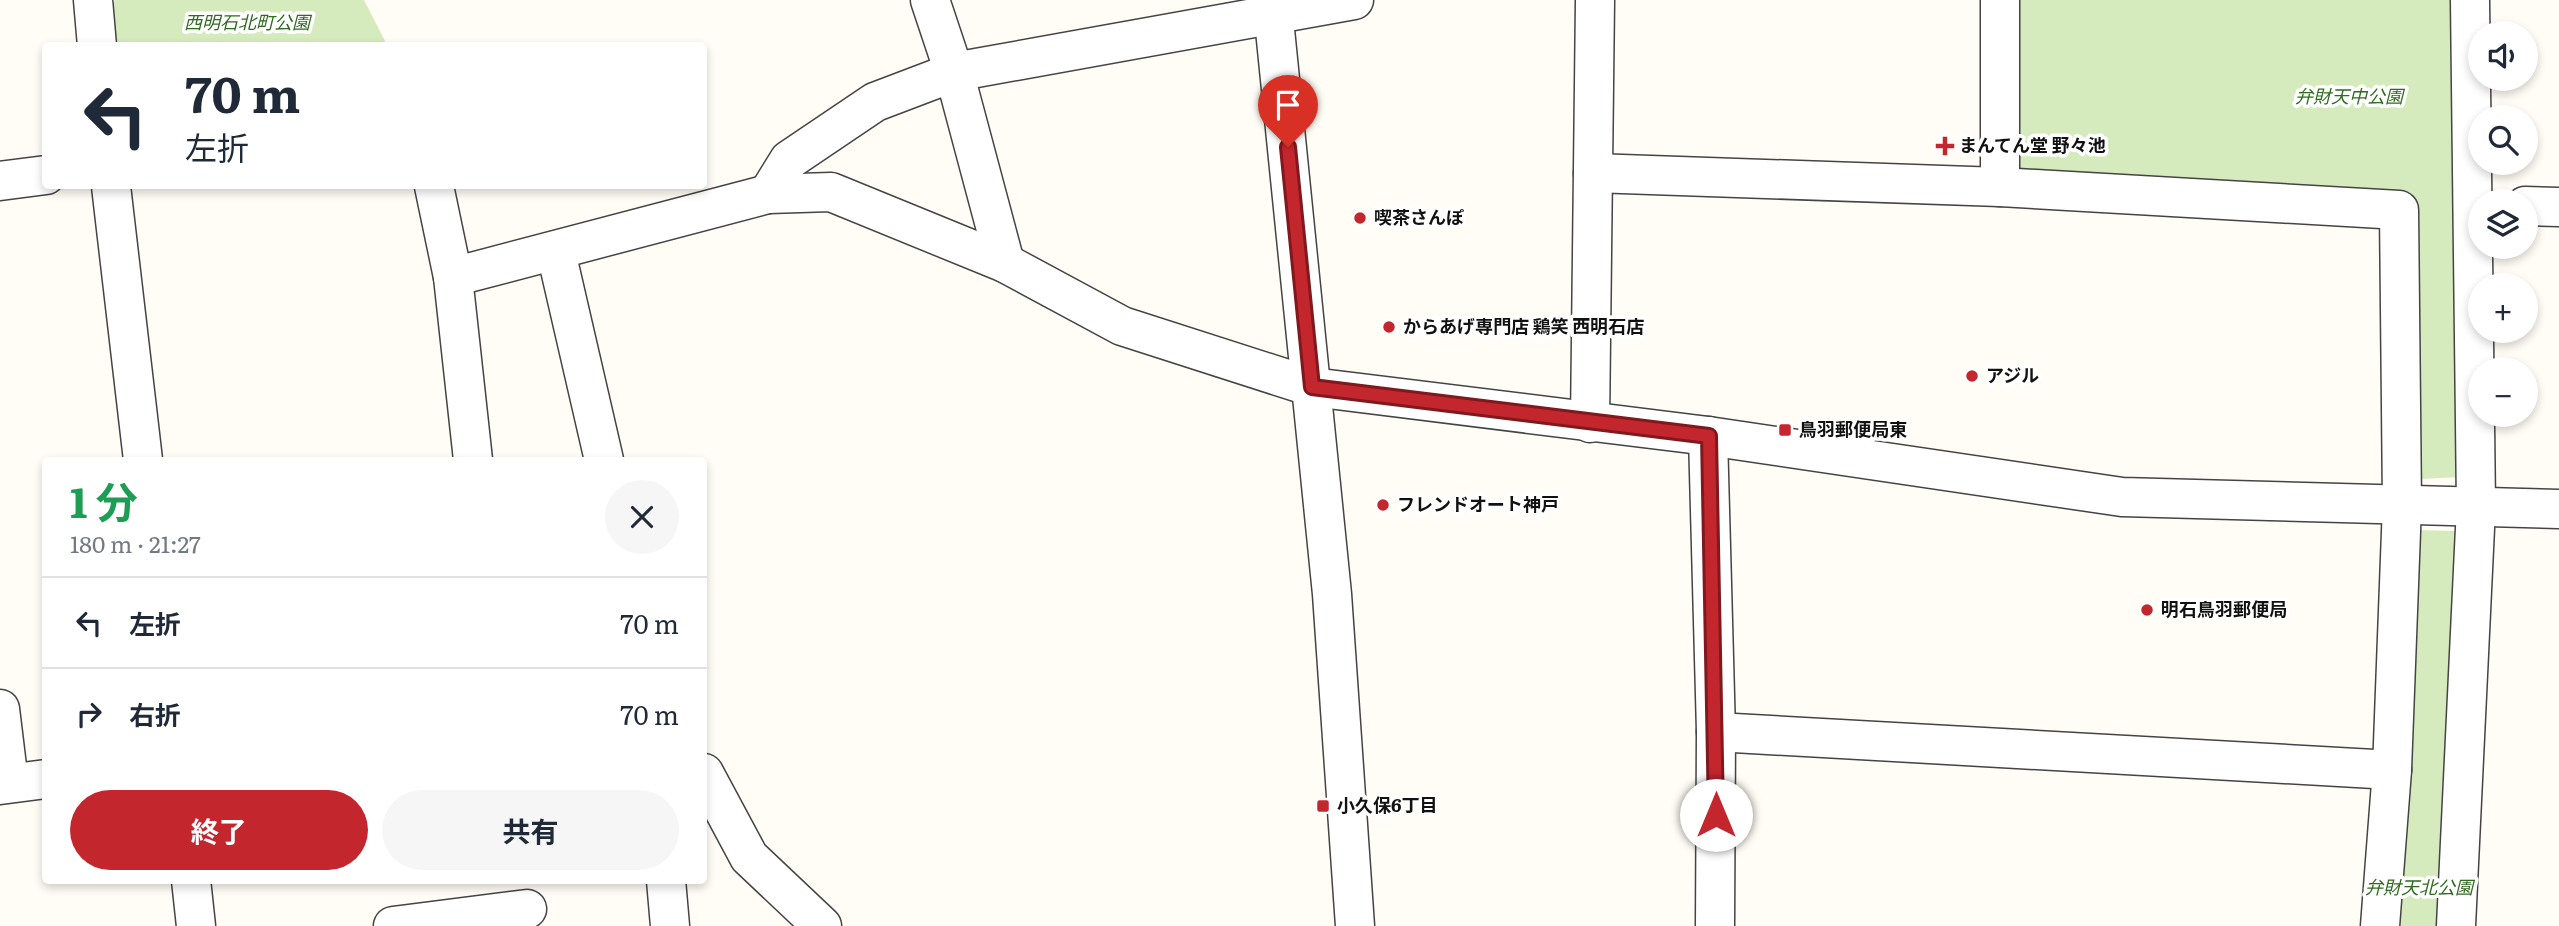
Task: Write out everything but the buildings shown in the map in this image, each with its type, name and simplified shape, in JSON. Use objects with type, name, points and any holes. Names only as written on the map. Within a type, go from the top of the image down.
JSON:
[{"type":"street","points":[[93,0],[97,42]]},
{"type":"street","points":[[930,0],[954,72],[1005,262]]},
{"type":"street","points":[[768,194],[789,160],[875,102],[954,72],[1273,7],[1354,0]]},
{"type":"street","points":[[1590,423],[1595,0]]},
{"type":"street","points":[[2000,0],[2000,187]]},
{"type":"street","points":[[2470,0],[2476,189]]},
{"type":"street","points":[[1273,7],[1332,594],[1355,926]]},
{"type":"street","points":[[1593,173],[2000,187],[2399,210],[2402,505],[2392,770],[2379,926]]},
{"type":"street","points":[[0,181],[42,176]]},
{"type":"street","points":[[111,189],[144,457]]},
{"type":"street","points":[[435,189],[453,277],[475,457]]},
{"type":"street","points":[[453,277],[768,194],[831,192],[1005,262],[1122,326],[1312,387],[1709,436],[2122,497],[2559,509]]},
{"type":"street","points":[[2538,206],[2559,207]]},
{"type":"street","points":[[556,252],[603,457]]},
{"type":"street","points":[[2456,926],[2476,507],[2477,259]]},
{"type":"street","points":[[1709,436],[1716,732],[1715,926]]},
{"type":"street","points":[[0,709],[18,782]]},
{"type":"street","points":[[1716,732],[2392,770]]},
{"type":"street","points":[[707,779],[749,858],[822,926]]},
{"type":"street","points":[[191,884],[196,926]]},
{"type":"street","points":[[666,884],[670,926]]},
{"type":"street","points":[[393,926],[526,905]]},
{"type":"green space","name":"西明石北町公園","points":[[115,0],[364,0],[385,42],[110,42],[112,7]]},
{"type":"green space","name":"弁財天中公園","points":[[2013,0],[2452,0],[2461,477],[2420,479],[2416,199],[2013,178]]},
{"type":"green space","name":"弁財天北公園","points":[[2414,530],[2457,531],[2442,926],[2392,926]]},
{"type":"place","name":"まんてん堂 野々池","points":[[1945,146]]},
{"type":"place","name":"喫茶さんぽ","points":[[1360,218]]},
{"type":"place","name":"からあげ専門店 鶏笑 西明石店","points":[[1389,327]]},
{"type":"place","name":"アジル","points":[[1972,376]]},
{"type":"place","name":"鳥羽郵便局東","points":[[1785,430]]},
{"type":"place","name":"フレンドオート神戸","points":[[1383,505]]},
{"type":"place","name":"明石鳥羽郵便局","points":[[2147,610]]},
{"type":"place","name":"小久保6丁目","points":[[1323,806]]},
{"type":"route","points":[[1288,147],[1312,387],[1709,436],[1716,815]]}]
